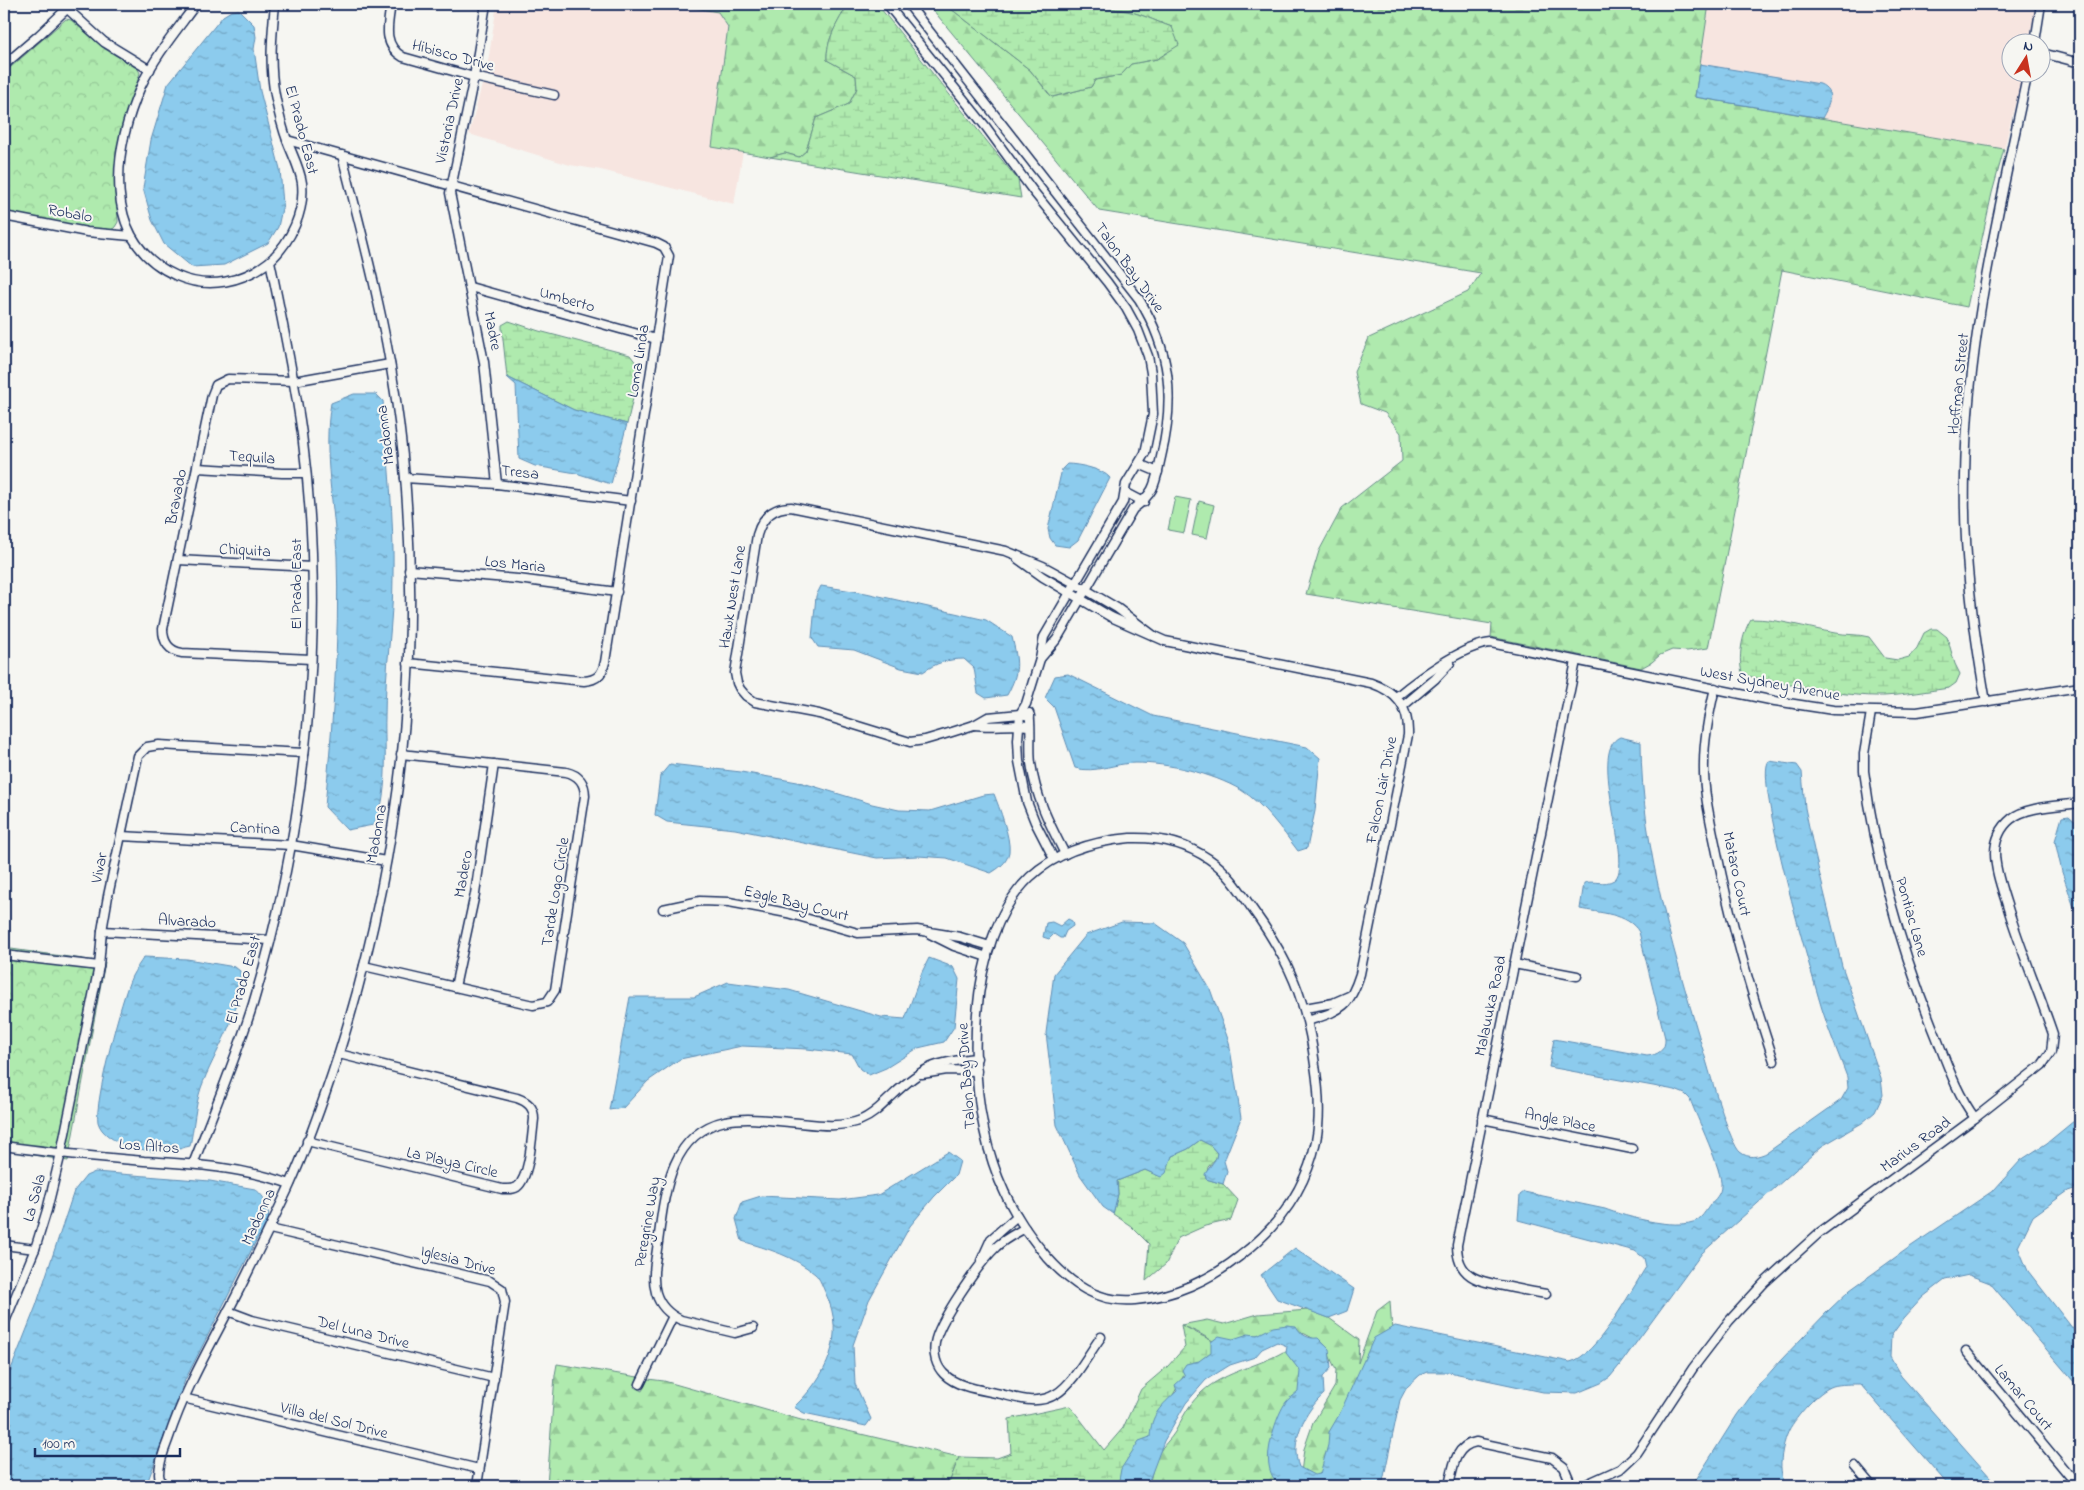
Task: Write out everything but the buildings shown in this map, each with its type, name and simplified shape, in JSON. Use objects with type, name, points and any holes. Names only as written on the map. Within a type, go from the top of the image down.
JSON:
[{"type":"street","points":[[196,4],[150,70],[130,116],[120,168],[120,200],[125,224],[143,253],[154,263],[166,271],[192,281],[229,282],[250,274],[270,261]]},
{"type":"street","name":"El Prado East","points":[[193,1164],[237,1051],[270,940],[291,845],[304,752],[311,659],[312,567],[306,472],[294,380],[270,261],[283,247],[292,232],[301,203],[300,176],[280,117],[272,73],[272,38],[275,4]]},
{"type":"street","name":"Hibisco Drive","points":[[391,4],[387,32],[390,43],[394,51],[408,59],[474,77],[554,95]]},
{"type":"street","name":"Vistoria Drive","points":[[450,185],[474,77],[486,4]]},
{"type":"street","name":"Talon Bay Drive","points":[[887,4],[986,127],[1033,191],[1107,282],[1133,320],[1148,356],[1153,396],[1150,434],[1145,452],[1126,484],[1123,502],[1044,638],[1040,659],[1026,704],[1020,714],[1018,725],[1019,761],[1027,802],[1054,859]]},
{"type":"street","name":"Talon Bay Drive","points":[[908,4],[1124,279],[1148,314],[1162,350],[1169,392],[1168,424],[1158,472],[1150,494],[1144,502],[1133,509],[1055,643],[1040,659]]},
{"type":"street","points":[[2036,32],[2042,4]]},
{"type":"street","points":[[4,65],[67,5],[104,42],[150,70]]},
{"type":"street","points":[[2052,56],[2080,63]]},
{"type":"street","name":"Hoffman Street","points":[[1986,702],[1974,632],[1966,557],[1966,436],[1973,365],[1984,288],[2026,82]]},
{"type":"street","name":"Loma Linda","points":[[287,140],[662,245],[668,253],[669,262],[617,592],[604,666],[600,675],[592,680],[584,681],[408,662]]},
{"type":"street","name":"Madonna","points":[[162,1484],[159,1474],[161,1460],[183,1398],[195,1370],[270,1228],[290,1184],[339,1054],[364,966],[395,816],[408,662],[409,570],[405,478],[390,364],[369,259],[342,155]]},
{"type":"street","name":"Madre","points":[[450,185],[450,198],[470,287],[484,362],[497,484]]},
{"type":"street","name":"Robalo","points":[[4,216],[87,232],[131,236]]},
{"type":"street","name":"Umberto","points":[[470,287],[656,339]]},
{"type":"street","name":"Bravado","points":[[311,659],[182,653],[171,650],[165,642],[163,632],[212,395],[219,382],[237,378],[294,380],[390,364]]},
{"type":"street","points":[[1139,464],[1158,472]]},
{"type":"street","name":"Tequila","points":[[197,468],[282,473],[306,472]]},
{"type":"street","name":"Tresa","points":[[405,478],[497,484],[631,501]]},
{"type":"street","points":[[1125,492],[1144,502]]},
{"type":"street","name":"Hawk Nest Lane","points":[[1030,716],[1020,714],[988,717],[974,725],[925,740],[910,742],[819,714],[760,704],[746,696],[737,683],[735,673],[757,535],[761,522],[779,508],[791,507],[1000,549],[1043,566],[1076,584]]},
{"type":"street","name":"Hawk Nest Lane","points":[[1012,554],[1070,594]]},
{"type":"street","name":"Chiquita","points":[[178,560],[312,567]]},
{"type":"street","name":"Los Maria","points":[[409,570],[518,579],[617,592]]},
{"type":"street","name":"Falcon Lair Drive","points":[[1076,584],[1117,608],[1154,636]]},
{"type":"street","name":"Falcon Lair Drive","points":[[1070,594],[1122,622],[1175,644],[1371,683],[1389,691],[1403,706],[1408,721],[1408,735],[1362,964],[1348,1002],[1337,1011],[1308,1020]]},
{"type":"street","name":"West Sydney Avenue","points":[[1455,658],[1476,645],[1491,643],[1809,708],[1871,712],[1918,712],[2080,687]]},
{"type":"street","points":[[1396,697],[1421,677],[1455,658]]},
{"type":"street","points":[[1403,706],[1435,679],[1455,658]]},
{"type":"street","name":"Malauuka Road","points":[[1546,1294],[1478,1280],[1464,1270],[1459,1261],[1457,1245],[1576,660]]},
{"type":"street","name":"Mataro Court","points":[[1715,688],[1704,750],[1704,777],[1708,805],[1736,938],[1774,1061]]},
{"type":"street","points":[[1026,704],[1030,716],[1031,764],[1038,794],[1065,854]]},
{"type":"street","name":"Pontiac Lane","points":[[1871,712],[1864,754],[1864,771],[1887,888],[1902,940],[1932,1027],[1962,1099],[1975,1118]]},
{"type":"street","name":"Hawk Nest Lane","points":[[974,725],[991,727],[1029,726]]},
{"type":"street","name":"Vivar","points":[[60,1153],[98,966],[102,930],[121,836],[137,760],[141,753],[147,747],[159,745],[304,752]]},
{"type":"street","name":"Tarde Logo Circle","points":[[364,966],[535,1005],[541,1005],[549,1000],[555,990],[585,796],[584,786],[579,778],[569,773],[401,754]]},
{"type":"street","name":"Madero","points":[[455,987],[475,894],[494,764]]},
{"type":"street","name":"Marius Road","points":[[1582,1486],[1614,1472],[1634,1457],[1705,1351],[1747,1301],[1784,1264],[1819,1233],[1975,1118],[2042,1064],[2051,1052],[2053,1040],[2051,1028],[2020,947],[2002,886],[1996,861],[1997,839],[2007,822],[2018,815],[2029,811],[2080,803]]},
{"type":"street","name":"Cantina","points":[[121,836],[291,845],[386,862]]},
{"type":"street","name":"Talon Bay Drive","points":[[1137,838],[1174,843],[1206,857],[1227,874],[1270,933],[1287,964],[1308,1020],[1319,1104],[1317,1136],[1309,1166],[1301,1185],[1285,1210],[1260,1239],[1231,1264],[1207,1278],[1170,1293],[1136,1300],[1110,1299],[1090,1293],[1071,1281],[1050,1260],[1017,1216],[1001,1185],[989,1150],[980,1111],[977,1071],[978,1002],[990,946],[1004,914],[1017,891],[1034,874],[1054,859],[1065,854],[1102,843],[1137,838]]},
{"type":"street","name":"Eagle Bay Court","points":[[663,909],[700,901],[717,901],[787,913],[858,933],[905,929],[960,937],[990,946]]},
{"type":"street","name":"Alvarado","points":[[102,930],[270,940]]},
{"type":"street","name":"Eagle Bay Court","points":[[924,931],[954,946],[987,957]]},
{"type":"street","points":[[4,955],[98,966]]},
{"type":"street","points":[[1514,964],[1578,976]]},
{"type":"street","points":[[1305,1008],[1341,1000],[1348,997],[1354,990]]},
{"type":"street","name":"La Playa Circle","points":[[307,1142],[502,1189],[517,1187],[525,1174],[534,1115],[531,1106],[524,1100],[339,1054]]},
{"type":"street","name":"Peregrine Way","points":[[673,1316],[663,1308],[655,1293],[653,1270],[669,1176],[678,1156],[689,1142],[709,1127],[737,1120],[834,1125],[854,1123],[876,1112],[911,1079],[934,1064],[977,1058]]},
{"type":"street","name":"Peregrine Way","points":[[911,1079],[932,1072],[977,1071]]},
{"type":"street","name":"Angle Place","points":[[1482,1120],[1632,1149]]},
{"type":"street","name":"Los Altos","points":[[4,1146],[247,1171],[290,1184]]},
{"type":"street","name":"La Sala","points":[[4,1324],[34,1249],[47,1210],[60,1153]]},
{"type":"street","points":[[1017,1216],[991,1239],[979,1265],[941,1327],[935,1341],[936,1361],[939,1368],[949,1378],[964,1386],[1022,1399],[1044,1400],[1056,1395],[1064,1388],[1100,1337]]},
{"type":"street","name":"Iglesia Drive","points":[[270,1228],[490,1281],[499,1286],[504,1292],[505,1302],[477,1486]]},
{"type":"street","points":[[979,1265],[996,1247],[1025,1228]]},
{"type":"street","points":[[4,1245],[34,1249]]},
{"type":"street","name":"Del Luna Drive","points":[[228,1310],[252,1320],[494,1378]]},
{"type":"street","points":[[640,1384],[673,1316],[690,1323],[735,1333],[753,1328]]},
{"type":"street","name":"Lamar Court","points":[[1966,1351],[2078,1486]]},
{"type":"street","name":"Villa del Sol Drive","points":[[183,1398],[479,1470]]},
{"type":"street","points":[[1449,1486],[1457,1455],[1465,1446],[1476,1442],[1552,1458],[1564,1468],[1572,1486]]},
{"type":"street","points":[[1855,1466],[1872,1486]]},
{"type":"shaded area","points":[[497,4],[520,4],[531,7],[537,4],[671,4],[718,12],[728,28],[712,146],[743,152],[734,204],[601,170],[570,165],[469,134],[488,62]]},
{"type":"shaded area","points":[[1709,4],[2036,4],[2031,32],[2002,32],[2002,82],[2021,82],[2004,149],[1822,118],[1827,110],[1830,93],[1825,86],[1700,64]]},
{"type":"green space","points":[[671,4],[848,4],[828,45],[827,60],[856,76],[857,88],[849,104],[816,118],[806,151],[799,157],[785,153],[770,157],[712,147],[728,27],[718,12]]},
{"type":"green space","points":[[848,4],[877,4],[1018,180],[1021,198],[770,157],[785,153],[799,157],[806,151],[816,118],[849,104],[857,88],[856,76],[827,60],[828,45]]},
{"type":"green space","points":[[928,4],[1066,4],[1127,11],[1172,27],[1179,45],[1157,59],[1131,64],[1121,75],[1095,80],[1091,87],[1052,97],[1030,70],[946,5],[933,10]]},
{"type":"green space","points":[[1066,4],[1709,4],[1695,97],[2004,149],[1992,193],[1967,307],[1782,270],[1708,648],[1687,651],[1672,650],[1660,655],[1641,668],[1491,637],[1492,624],[1306,594],[1319,551],[1342,508],[1402,461],[1401,433],[1385,413],[1361,404],[1354,372],[1369,338],[1468,292],[1481,273],[1099,211],[933,10],[946,5],[1030,70],[1053,97],[1091,87],[1095,80],[1121,75],[1131,64],[1157,59],[1172,27],[1127,11]]},
{"type":"green space","points":[[66,19],[71,20],[105,49],[138,69],[140,73],[122,132],[116,182],[118,222],[110,231],[64,225],[4,212],[4,73]]},
{"type":"green space","points":[[509,321],[539,331],[630,355],[640,368],[627,424],[574,410],[507,377],[502,325]]},
{"type":"green space","points":[[1175,497],[1191,500],[1184,533],[1168,530]]},
{"type":"green space","points":[[1199,501],[1214,505],[1207,538],[1192,535]]},
{"type":"green space","points":[[1751,619],[1772,620],[1835,633],[1869,637],[1885,658],[1898,660],[1909,657],[1917,648],[1924,633],[1931,629],[1937,629],[1947,637],[1960,674],[1956,683],[1949,688],[1884,696],[1832,692],[1743,675],[1740,662],[1741,647]]},
{"type":"green space","points":[[4,948],[105,962],[68,1161],[4,1150]]},
{"type":"green space","points":[[1200,1140],[1210,1145],[1217,1153],[1216,1158],[1208,1167],[1206,1179],[1223,1184],[1238,1200],[1231,1220],[1205,1226],[1178,1238],[1166,1264],[1146,1281],[1149,1244],[1131,1226],[1113,1214],[1118,1194],[1117,1181],[1145,1170],[1156,1175],[1172,1156],[1188,1149]]},
{"type":"green space","points":[[1390,1301],[1392,1332],[1332,1462],[1314,1479],[1301,1473],[1304,1449],[1313,1423],[1335,1386],[1336,1370],[1329,1355],[1316,1340],[1305,1334],[1286,1329],[1216,1343],[1181,1325],[1207,1320],[1224,1324],[1258,1314],[1308,1310],[1329,1318],[1359,1340],[1358,1363],[1377,1311]]},
{"type":"green space","points":[[1181,1325],[1210,1340],[1228,1345],[1184,1375],[1123,1486],[948,1486],[959,1457],[997,1458],[1011,1453],[1009,1419],[1070,1406],[1104,1450],[1123,1428],[1141,1389],[1168,1366],[1185,1347]]},
{"type":"green space","points":[[1283,1352],[1288,1352],[1297,1359],[1305,1387],[1282,1486],[1149,1486],[1159,1453],[1198,1396],[1227,1376]]},
{"type":"green space","points":[[557,1364],[638,1377],[634,1387],[642,1391],[648,1379],[664,1381],[801,1420],[959,1457],[948,1486],[547,1486]]},
{"type":"water","points":[[239,10],[254,25],[256,37],[254,49],[260,91],[280,169],[283,204],[278,227],[268,243],[224,265],[192,267],[164,244],[152,220],[143,188],[151,140],[168,84],[223,16],[231,11]]},
{"type":"water","points":[[1700,64],[1820,84],[1825,87],[1830,95],[1829,104],[1822,118],[1695,97]]},
{"type":"water","points":[[507,377],[574,410],[627,424],[611,484],[576,473],[535,466],[519,459],[516,385]]},
{"type":"water","points":[[354,394],[376,394],[383,401],[392,510],[393,576],[385,699],[385,773],[382,802],[373,825],[347,830],[325,807],[335,682],[338,588],[328,441],[331,403]]},
{"type":"water","points":[[1067,464],[1084,466],[1102,472],[1110,478],[1078,540],[1069,547],[1055,545],[1050,538],[1048,529],[1062,469]]},
{"type":"water","points":[[821,586],[866,593],[986,620],[1012,637],[1017,666],[1007,695],[986,698],[978,693],[974,668],[964,659],[942,662],[923,672],[901,668],[854,650],[818,647],[812,638],[816,596]]},
{"type":"water","points":[[1068,674],[1153,716],[1307,747],[1320,758],[1315,811],[1307,848],[1298,851],[1272,818],[1257,802],[1241,790],[1203,774],[1148,763],[1127,763],[1090,770],[1075,768],[1054,707],[1045,698],[1055,676]]},
{"type":"water","points":[[1620,737],[1641,742],[1647,825],[1663,906],[1684,987],[1713,1085],[1736,1147],[1743,1154],[1750,1156],[1757,1156],[1768,1152],[1841,1100],[1848,1088],[1847,1077],[1822,1009],[1776,838],[1766,775],[1769,761],[1797,765],[1802,772],[1805,808],[1842,966],[1881,1078],[1883,1095],[1875,1112],[1862,1123],[1822,1146],[1702,1253],[1619,1366],[1610,1377],[1601,1383],[1577,1393],[1543,1392],[1449,1372],[1427,1372],[1420,1375],[1407,1387],[1400,1400],[1382,1486],[1279,1486],[1272,1476],[1268,1459],[1270,1443],[1281,1411],[1287,1401],[1298,1391],[1300,1371],[1286,1353],[1287,1346],[1277,1342],[1262,1349],[1255,1357],[1230,1365],[1206,1380],[1186,1403],[1164,1441],[1147,1486],[1118,1486],[1121,1469],[1139,1441],[1150,1437],[1152,1422],[1162,1406],[1177,1391],[1175,1385],[1185,1376],[1182,1370],[1186,1364],[1199,1361],[1211,1352],[1211,1342],[1219,1336],[1233,1339],[1248,1334],[1257,1335],[1273,1327],[1296,1326],[1300,1332],[1308,1337],[1318,1338],[1329,1349],[1331,1368],[1323,1377],[1324,1394],[1305,1418],[1296,1447],[1299,1467],[1314,1475],[1320,1474],[1328,1445],[1329,1432],[1339,1415],[1374,1338],[1395,1326],[1570,1362],[1580,1357],[1602,1336],[1646,1267],[1644,1258],[1635,1251],[1518,1220],[1520,1195],[1524,1192],[1605,1209],[1654,1222],[1683,1224],[1694,1222],[1701,1217],[1720,1192],[1718,1168],[1690,1099],[1685,1094],[1675,1090],[1549,1067],[1554,1039],[1647,1056],[1663,1049],[1665,1042],[1639,932],[1621,917],[1580,909],[1584,883],[1610,882],[1614,880],[1619,870],[1617,832],[1609,784],[1608,763],[1611,747]]},
{"type":"water","points":[[670,764],[741,772],[803,783],[872,804],[899,810],[930,811],[983,795],[994,794],[1006,831],[1009,846],[1008,856],[1002,865],[991,873],[947,858],[918,856],[877,858],[735,829],[667,822],[655,815],[660,776]]},
{"type":"water","points":[[2069,816],[2080,826],[2080,925],[2062,872],[2055,841],[2062,817]]},
{"type":"water","points":[[1068,919],[1072,921],[1073,926],[1066,931],[1063,938],[1054,934],[1049,939],[1043,937],[1046,923],[1052,922],[1060,926]]},
{"type":"water","points":[[1122,922],[1155,923],[1183,943],[1210,989],[1229,1042],[1241,1118],[1224,1161],[1227,1171],[1223,1184],[1206,1179],[1205,1174],[1216,1158],[1217,1153],[1210,1145],[1200,1140],[1188,1149],[1172,1156],[1166,1173],[1161,1177],[1145,1170],[1117,1181],[1118,1194],[1113,1214],[1103,1207],[1080,1175],[1057,1125],[1046,1033],[1054,974],[1086,935]]},
{"type":"water","points":[[144,957],[187,959],[235,967],[240,971],[238,1001],[227,1031],[201,1088],[190,1146],[172,1151],[152,1151],[129,1146],[109,1137],[102,1130],[98,1122],[100,1094],[116,1026],[132,976]]},
{"type":"water","points":[[929,958],[953,967],[959,979],[954,1027],[944,1042],[918,1048],[886,1068],[869,1075],[860,1069],[852,1054],[807,1049],[742,1046],[680,1059],[648,1081],[623,1108],[609,1110],[630,997],[694,997],[728,982],[789,990],[881,1017],[905,1019]]},
{"type":"water","points":[[2080,1116],[2080,1187],[2068,1191],[2033,1216],[2018,1247],[2028,1271],[2080,1338],[2080,1389],[1990,1283],[1969,1275],[1945,1280],[1923,1297],[1891,1336],[1890,1357],[1901,1376],[1998,1486],[1949,1486],[1860,1384],[1839,1385],[1827,1389],[1814,1399],[1797,1418],[1786,1436],[1782,1451],[1782,1474],[1787,1486],[1692,1486],[1737,1415],[1759,1385],[1850,1290],[1994,1190],[2021,1160],[2047,1143]]},
{"type":"water","points":[[948,1152],[960,1161],[956,1175],[934,1197],[910,1226],[869,1300],[853,1345],[855,1384],[871,1419],[866,1426],[804,1413],[794,1407],[816,1382],[830,1355],[834,1325],[832,1310],[815,1274],[798,1262],[742,1241],[736,1219],[742,1202],[761,1196],[840,1200],[878,1195]]},
{"type":"water","points":[[95,1172],[210,1181],[255,1189],[266,1202],[268,1227],[258,1237],[185,1380],[146,1486],[4,1486],[4,1387],[36,1306],[74,1191],[86,1176]]},
{"type":"water","points":[[1295,1248],[1354,1289],[1347,1311],[1329,1318],[1277,1299],[1261,1275]]}]
